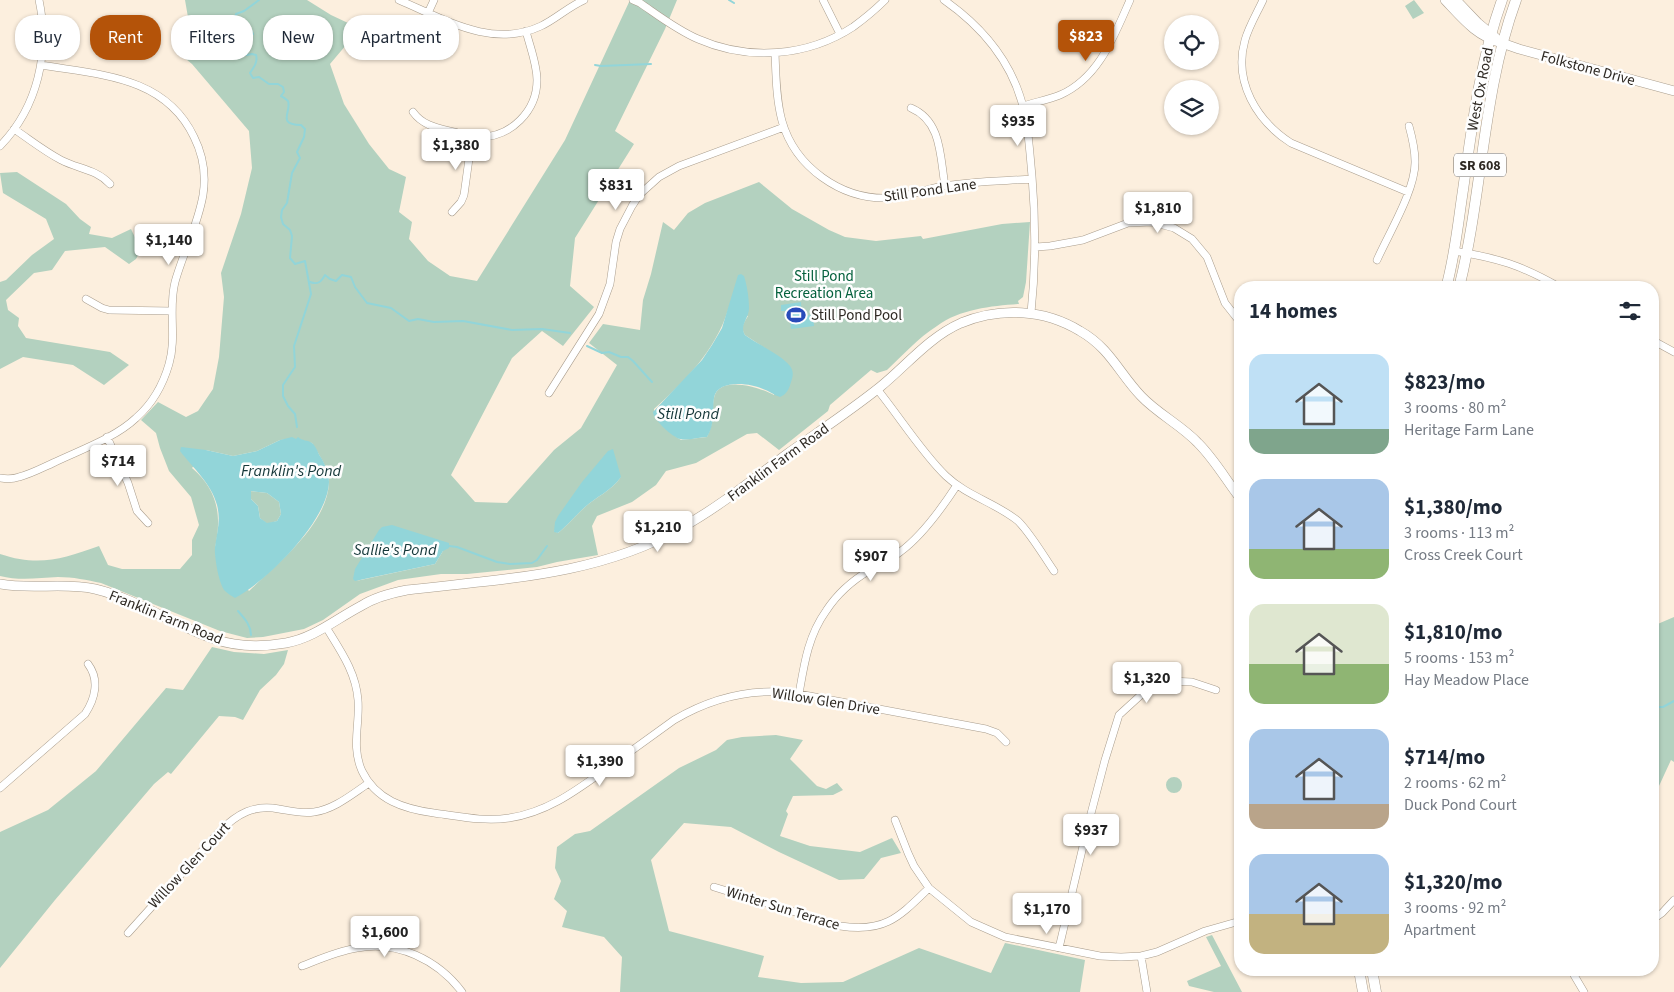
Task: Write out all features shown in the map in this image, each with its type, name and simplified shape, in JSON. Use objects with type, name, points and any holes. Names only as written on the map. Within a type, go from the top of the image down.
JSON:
[{"type":"main road","points":[[1490,37],[1502,0]]},
{"type":"main road","points":[[1502,43],[1516,0]]},
{"type":"main road","name":"West Ox Road","points":[[1448,281],[1454,251],[1476,104],[1490,37]]},
{"type":"main road","name":"West Ox Road","points":[[1461,281],[1467,253],[1488,113],[1502,43]]},
{"type":"main road","points":[[1360,976],[1363,992]]},
{"type":"main road","points":[[1373,976],[1376,992]]},
{"type":"street","points":[[0,146],[14,129],[32,96],[41,65],[44,37],[39,0]]},
{"type":"street","points":[[399,0],[468,30],[507,35],[542,26],[584,0]]},
{"type":"street","points":[[428,13],[434,0]]},
{"type":"street","points":[[633,0],[683,32],[713,45],[744,52],[775,53],[806,47],[840,34],[864,19],[885,0]]},
{"type":"street","points":[[822,0],[840,34]]},
{"type":"street","points":[[944,0],[967,18],[990,41],[1008,69],[1023,106],[1028,132],[1036,246],[1030,313]]},
{"type":"street","points":[[1023,106],[1059,95],[1076,86],[1089,75],[1104,55],[1130,0]]},
{"type":"street","points":[[1263,0],[1245,39],[1242,63],[1246,86],[1254,106],[1261,117],[1279,135],[1291,143],[1408,192]]},
{"type":"street","name":"West Ox Road","points":[[1445,0],[1481,35],[1502,43]]},
{"type":"street","name":"West Ox Road","points":[[1456,0],[1490,37]]},
{"type":"street","points":[[413,112],[430,126],[472,137],[491,136],[517,124],[529,109],[535,95],[537,80],[526,31]]},
{"type":"street","name":"Folkstone Drive","points":[[1502,43],[1674,91]]},
{"type":"street","name":"Still Pond Lane","points":[[775,53],[779,105],[789,140],[808,166],[828,181],[850,192],[862,196],[888,198],[945,186],[1032,179]]},
{"type":"street","points":[[0,478],[10,479],[27,475],[107,437],[138,417],[149,405],[164,378],[172,354],[172,311],[175,282],[203,194],[204,168],[197,142],[180,115],[166,100],[136,83],[41,65]]},
{"type":"street","points":[[911,108],[925,116],[934,129],[945,186]]},
{"type":"street","points":[[1377,260],[1408,192],[1414,171],[1415,162],[1412,137],[1408,126]]},
{"type":"street","points":[[549,392],[599,314],[610,284],[616,242],[620,229],[628,211],[639,195],[660,177],[679,166],[784,127]]},
{"type":"street","points":[[14,129],[62,161],[98,173],[110,184]]},
{"type":"street","points":[[452,212],[461,202],[464,195],[472,137]]},
{"type":"street","points":[[1036,246],[1050,246],[1083,240],[1128,223],[1152,222],[1174,228],[1192,239],[1207,257],[1225,303],[1234,314]]},
{"type":"street","points":[[1454,251],[1513,264],[1548,281]]},
{"type":"street","points":[[86,299],[109,310],[172,311]]},
{"type":"street","name":"Franklin Farm Road","points":[[0,584],[19,587],[66,585],[94,589],[136,604],[216,640],[249,646],[287,643],[312,634],[361,606],[392,593],[553,573],[607,560],[665,537],[705,514],[877,389],[937,337],[960,323],[988,314],[1004,312],[1030,313],[1053,318],[1079,330],[1097,342],[1108,353],[1142,397],[1199,443],[1234,489]]},
{"type":"street","points":[[1659,344],[1674,352]]},
{"type":"street","points":[[877,389],[939,469],[968,493],[1017,521],[1032,538],[1054,571]]},
{"type":"street","points":[[107,437],[128,483],[137,511],[148,523]]},
{"type":"street","name":"Franklin Farm Road","points":[[1226,476],[1234,482]]},
{"type":"street","points":[[799,694],[811,639],[817,625],[833,601],[856,579],[896,555],[911,543],[957,485]]},
{"type":"street","name":"Willow Glen Drive","points":[[326,627],[345,658],[353,677],[358,700],[355,744],[358,763],[369,783],[385,798],[407,808],[479,819],[501,819],[541,810],[570,795],[674,720],[706,703],[754,692],[771,691],[799,694],[986,729],[998,733],[1006,742]]},
{"type":"street","points":[[1,784],[85,714],[93,698],[95,682],[94,675],[88,664]]},
{"type":"street","points":[[1058,948],[1105,760],[1119,714],[1142,694],[1170,681],[1192,682],[1216,690]]},
{"type":"street","name":"Willow Glen Court","points":[[128,933],[233,818],[257,808],[305,813],[325,810],[369,783]]},
{"type":"street","points":[[895,820],[908,853],[929,888],[971,922],[1005,937],[1104,956],[1141,956],[1156,952],[1205,931],[1234,924]]},
{"type":"street","name":"Winter Sun Terrace","points":[[714,887],[840,926],[853,928],[876,927],[888,922],[898,916],[929,888]]},
{"type":"street","points":[[1659,915],[1674,900]]},
{"type":"street","points":[[302,966],[339,952],[356,948],[385,946],[412,953],[430,962],[447,974],[462,992]]},
{"type":"street","points":[[1141,956],[1147,992]]},
{"type":"street","points":[[1575,976],[1584,992]]},
{"type":"green space","name":"Still Pond Recreation Area","points":[[185,0],[307,0],[331,15],[263,15],[263,60],[333,60],[333,16],[343,21],[343,49],[330,64],[344,104],[369,144],[389,169],[406,177],[399,212],[412,222],[409,239],[428,261],[450,276],[477,281],[565,140],[630,0],[677,0],[665,29],[615,131],[634,144],[575,238],[570,286],[594,307],[563,346],[542,331],[512,358],[451,475],[475,502],[507,503],[554,450],[581,428],[617,365],[589,343],[603,324],[640,330],[643,300],[663,222],[674,230],[688,213],[705,203],[759,182],[792,209],[845,237],[876,241],[921,236],[923,239],[1002,224],[1030,222],[1026,282],[1023,297],[1018,301],[1019,304],[976,309],[946,320],[923,336],[887,370],[877,373],[871,370],[830,405],[828,411],[779,450],[757,433],[747,434],[696,463],[666,471],[656,485],[632,502],[597,516],[592,526],[598,555],[537,567],[467,574],[441,574],[398,580],[360,594],[323,620],[304,629],[263,637],[247,638],[220,631],[101,583],[58,577],[22,579],[0,576],[0,554],[39,561],[62,558],[99,546],[108,565],[122,569],[180,569],[192,555],[192,540],[199,525],[191,497],[169,471],[156,433],[141,420],[158,402],[186,417],[198,411],[213,389],[219,357],[224,297],[221,273],[241,214],[252,168],[249,131],[187,60],[253,60],[253,15],[188,15]],"holes":[[[728,310],[748,316],[743,327],[745,335],[780,358],[774,395],[760,389],[741,385],[724,386],[717,391],[714,398],[712,422],[707,437],[681,440],[655,418],[654,409],[688,376],[707,352]],[[296,439],[312,443],[323,462],[329,477],[326,498],[311,528],[286,556],[249,591],[215,548],[218,525],[216,504],[208,485],[192,468],[206,450],[233,456],[257,451],[280,440]],[[621,477],[558,533],[554,531]],[[443,551],[435,564],[356,581]]]},
{"type":"green space","points":[[1414,0],[1424,13],[1413,19],[1405,6]]},
{"type":"green space","points":[[17,172],[66,204],[80,219],[91,227],[89,234],[112,238],[131,229],[141,250],[136,259],[129,264],[105,247],[65,251],[52,270],[34,273],[6,300],[8,310],[19,318],[18,326],[26,338],[110,352],[129,365],[104,385],[73,365],[23,357],[0,369],[0,282],[6,280],[32,255],[54,239],[46,219],[3,193],[0,173]]},
{"type":"green space","points":[[250,491],[267,493],[279,502],[281,514],[277,521],[267,524],[260,518],[258,506],[251,499]]},
{"type":"green space","points":[[1674,617],[1674,762],[1671,760],[1659,786],[1659,623]]},
{"type":"green space","points":[[212,647],[234,652],[264,654],[288,650],[284,664],[276,675],[260,690],[243,720],[235,717],[219,716],[171,774],[168,772],[154,784],[0,968],[0,832],[48,810],[96,771],[166,688],[183,690]]},
{"type":"green space","points":[[776,735],[803,740],[790,759],[817,786],[826,789],[837,783],[843,790],[833,795],[793,796],[786,811],[788,814],[780,836],[810,846],[860,852],[892,838],[901,853],[881,858],[864,879],[839,880],[731,827],[684,823],[651,860],[669,931],[764,956],[758,977],[801,983],[843,982],[919,948],[991,973],[1005,943],[1085,960],[1080,992],[620,992],[622,957],[604,937],[562,927],[567,911],[554,899],[561,881],[555,868],[557,847],[575,834],[590,831],[679,768],[716,750],[727,740]]},
{"type":"green space","points":[[1174,777],[1180,779],[1182,785],[1180,791],[1174,793],[1168,791],[1166,785],[1168,779]]},
{"type":"green space","points":[[1212,935],[1242,992],[1214,992],[1189,986],[1187,981],[1221,966],[1206,937]]},
{"type":"water","name":"Still Pond","points":[[738,275],[744,276],[749,304],[749,312],[743,331],[745,335],[790,366],[793,374],[789,387],[786,393],[780,397],[750,385],[727,385],[716,392],[712,423],[707,437],[680,439],[672,435],[656,419],[653,412],[702,360],[712,345],[722,328]]},
{"type":"water","name":"Still Pond Pool","points":[[801,302],[802,316],[813,315],[814,326],[791,329],[789,311],[781,311],[781,305]]},
{"type":"water","name":"Franklin's Pond","points":[[292,437],[296,439],[298,437],[313,444],[324,462],[328,476],[329,482],[326,497],[318,514],[294,548],[263,578],[235,598],[223,588],[217,570],[215,547],[219,516],[217,505],[211,490],[180,451],[181,447],[233,456],[257,451],[280,440]],"holes":[[[251,491],[267,493],[279,502],[281,514],[277,521],[267,523],[260,518],[258,506],[251,499]]]},
{"type":"water","points":[[613,449],[621,477],[558,533],[554,532],[558,516],[582,482],[608,451]]},
{"type":"water","name":"Sallie's Pond","points":[[392,525],[449,543],[449,548],[443,551],[435,564],[355,581],[353,579],[355,569],[379,530],[382,527]]},
{"type":"waterway","points":[[259,0],[244,11],[236,14],[235,18],[242,29],[251,30],[253,34],[246,42],[244,49],[247,55],[256,55],[256,62],[250,73],[253,78],[259,77],[269,84],[278,84],[283,87],[284,92],[281,96],[288,101],[289,105],[287,120],[289,123],[301,125],[305,129],[304,137],[297,152],[300,158],[292,173],[287,203],[282,210],[281,217],[283,224],[290,230],[292,236],[290,258],[295,264],[305,261],[311,294],[294,346],[295,367],[283,385],[283,396],[295,414],[297,427]]},
{"type":"waterway","points":[[729,0],[734,3]]},
{"type":"waterway","points":[[595,65],[651,64]]},
{"type":"waterway","points":[[310,282],[319,282],[325,275],[336,281],[342,275],[351,277],[355,287],[367,303],[391,308],[409,321],[418,319],[434,322],[463,321],[512,330],[542,329],[570,333]]},
{"type":"waterway","points":[[587,346],[602,353],[609,352],[621,357],[628,357],[652,382]]},
{"type":"waterway","points":[[449,546],[457,547],[497,562],[510,564],[532,563],[537,560],[547,546]]},
{"type":"waterway","points":[[238,611],[245,619],[251,635]]},
{"type":"waterway","points":[[1659,707],[1674,701]]},
{"type":"place","name":"Still Pond Pool","points":[[796,315]]}]
